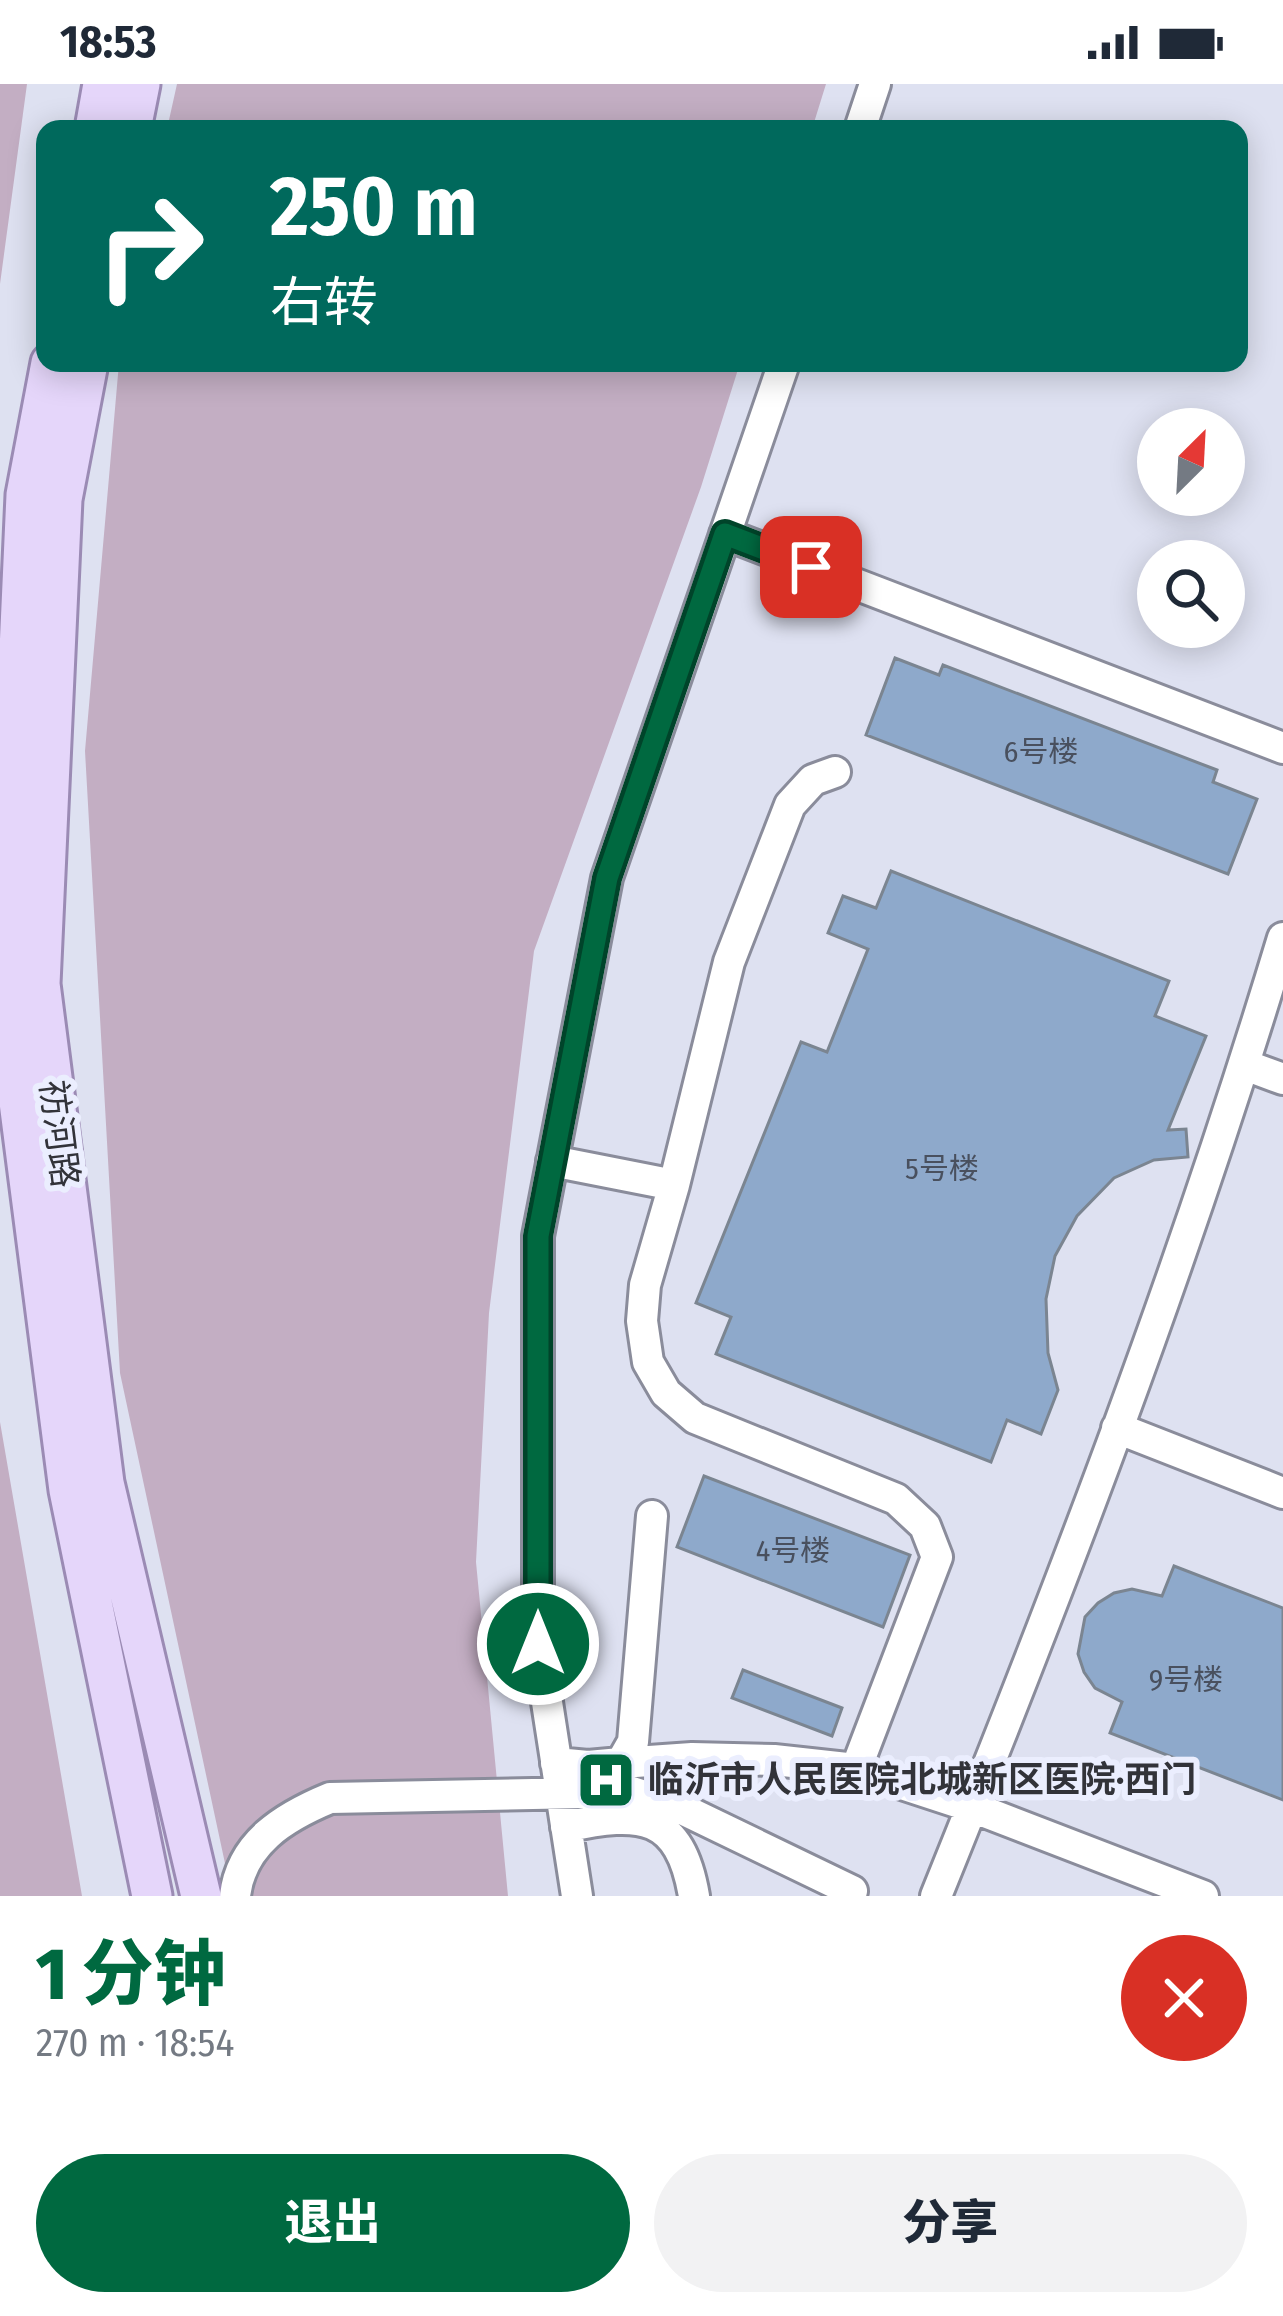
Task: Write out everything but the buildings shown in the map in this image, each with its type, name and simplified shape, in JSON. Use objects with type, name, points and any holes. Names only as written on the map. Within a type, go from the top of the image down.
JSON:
[{"type":"main road","points":[[97,120],[104,84]]},
{"type":"main road","points":[[133,120],[140,84]]},
{"type":"main road","name":"祊河路","points":[[49,372],[26,495],[4,986],[69,1490],[152,1896]]},
{"type":"main road","name":"祊河路","points":[[86,372],[62,499],[40,984],[104,1483],[201,1896]]},
{"type":"street","points":[[863,120],[874,84]]},
{"type":"street","points":[[577,1896],[538,1644],[538,1236],[607,878],[781,372]]},
{"type":"street","points":[[725,534],[1283,748]]},
{"type":"street","points":[[835,772],[813,781],[790,805],[729,962],[645,1286],[642,1321],[648,1362],[667,1393],[694,1418],[896,1499],[925,1526],[937,1557],[856,1768]]},
{"type":"street","points":[[936,1896],[1118,1428],[1245,1065],[1283,938]]},
{"type":"street","points":[[1245,1065],[1283,1079]]},
{"type":"street","points":[[552,1161],[674,1185]]},
{"type":"street","points":[[1118,1428],[1283,1493]]},
{"type":"street","points":[[620,1763],[633,1742],[652,1516]]},
{"type":"street","points":[[559,1778],[588,1766],[692,1758],[856,1768],[1203,1896]]},
{"type":"street","points":[[235,1896],[238,1873],[249,1852],[287,1816],[330,1798],[559,1778],[632,1792],[678,1807],[855,1894]]},
{"type":"street","points":[[566,1827],[632,1819],[667,1829],[688,1860],[694,1896]]},
{"type":"shaded area","points":[[0,84],[27,84],[0,284]]},
{"type":"shaded area","points":[[177,84],[826,84],[815,120],[169,120]]},
{"type":"shaded area","points":[[118,372],[737,372],[701,487],[534,951],[489,1313],[476,1562],[508,1896],[232,1896],[120,1373],[85,751]]},
{"type":"shaded area","points":[[0,1422],[82,1896],[0,1896]]},
{"type":"place","name":"临沂市人民医院北城新区医院·西门","points":[[606,1780]]},
{"type":"route","points":[[538,1644],[538,1236],[607,878],[725,534],[811,567]]}]
